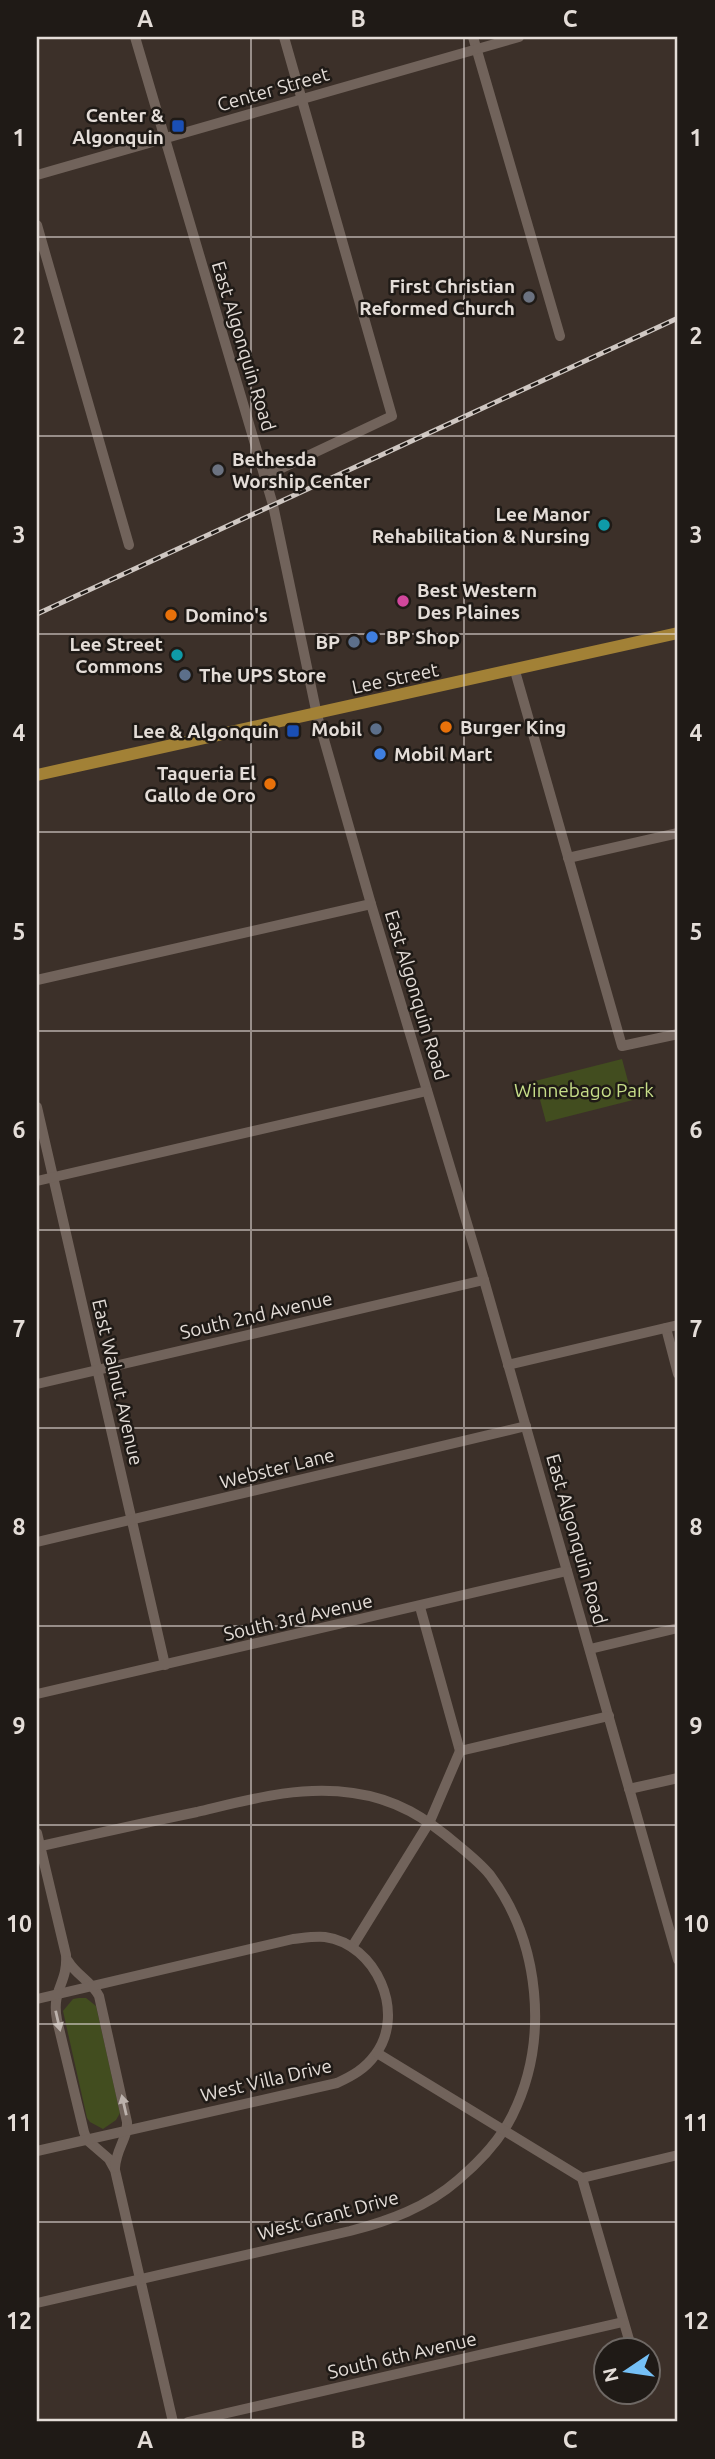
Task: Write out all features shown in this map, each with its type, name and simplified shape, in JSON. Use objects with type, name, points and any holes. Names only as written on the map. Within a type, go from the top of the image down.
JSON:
[{"type":"main road","name":"Lee Street","points":[[37,775],[678,633]]},
{"type":"street","name":"East Algonquin Road","points":[[135,37],[265,476],[317,715],[484,1280],[678,1960]]},
{"type":"street","points":[[265,476],[393,416],[284,37]]},
{"type":"street","points":[[473,37],[560,336]]},
{"type":"street","name":"Center Street","points":[[37,175],[519,37]]},
{"type":"street","points":[[37,225],[130,545]]},
{"type":"street","points":[[515,671],[622,1046],[678,1034]]},
{"type":"street","points":[[568,858],[678,833]]},
{"type":"street","points":[[37,980],[371,904]]},
{"type":"street","points":[[37,1181],[428,1091]]},
{"type":"street","name":"East Walnut Avenue","points":[[37,1107],[165,1665]]},
{"type":"street","name":"South 2nd Avenue","points":[[37,1384],[484,1280]]},
{"type":"street","points":[[508,1365],[678,1325]]},
{"type":"street","points":[[666,1328],[678,1374]]},
{"type":"street","name":"Webster Lane","points":[[37,1542],[526,1426]]},
{"type":"street","name":"South 3rd Avenue","points":[[37,1694],[567,1571]]},
{"type":"street","points":[[352,1947],[430,1821],[460,1751],[420,1607]]},
{"type":"street","points":[[590,1649],[678,1628]]},
{"type":"street","points":[[460,1751],[609,1716]]},
{"type":"street","points":[[629,1789],[678,1778]]},
{"type":"street","name":"West Grant Drive","points":[[37,2303],[386,2222],[418,2207],[457,2181],[477,2163],[512,2116],[531,2057],[536,2018],[528,1952],[504,1896],[488,1873],[430,1821],[393,1802],[353,1793],[300,1790],[38,1847]]},
{"type":"street","points":[[37,1833],[38,1847],[66,1955],[72,1968],[94,1986],[99,1996],[128,2130],[118,2150],[115,2170]]},
{"type":"street","points":[[37,1999],[293,1939],[325,1937],[352,1947],[371,1965],[381,1980],[386,1998],[388,2018],[377,2053],[582,2178],[628,2336]]},
{"type":"street","points":[[66,1955],[67,1969],[56,1995],[57,2020],[87,2140],[104,2152],[115,2170],[173,2422]]},
{"type":"street","name":"West Villa Drive","points":[[37,2151],[337,2083],[362,2069],[377,2053]]},
{"type":"street","points":[[582,2178],[678,2155]]},
{"type":"street","name":"South 6th Avenue","points":[[188,2422],[623,2322]]},
{"type":"green space","name":"Winnebago Park","points":[[622,1059],[633,1100],[546,1122],[535,1081]]},
{"type":"green space","points":[[86,1998],[96,2006],[120,2113],[116,2120],[103,2129],[87,2118],[63,2011],[73,1999]]},
{"type":"railway","points":[[37,614],[678,318]]},
{"type":"place","name":"Center & Algonquin","points":[[178,126]]},
{"type":"place","name":"First Christian Reformed Church","points":[[529,297]]},
{"type":"place","name":"Bethesda Worship Center","points":[[218,470]]},
{"type":"place","name":"Lee Manor Rehabilitation & Nursing","points":[[604,525]]},
{"type":"place","name":"Best Western Des Plaines","points":[[403,601]]},
{"type":"place","name":"Domino's","points":[[171,615]]},
{"type":"place","name":"BP Shop","points":[[372,637]]},
{"type":"place","name":"BP","points":[[354,642]]},
{"type":"place","name":"Lee Street Commons","points":[[177,655]]},
{"type":"place","name":"The UPS Store","points":[[185,675]]},
{"type":"place","name":"Burger King","points":[[446,727]]},
{"type":"place","name":"Mobil","points":[[376,729]]},
{"type":"place","name":"Lee & Algonquin","points":[[293,731]]},
{"type":"place","name":"Mobil Mart","points":[[380,754]]},
{"type":"place","name":"Taqueria El Gallo de Oro","points":[[270,784]]}]
